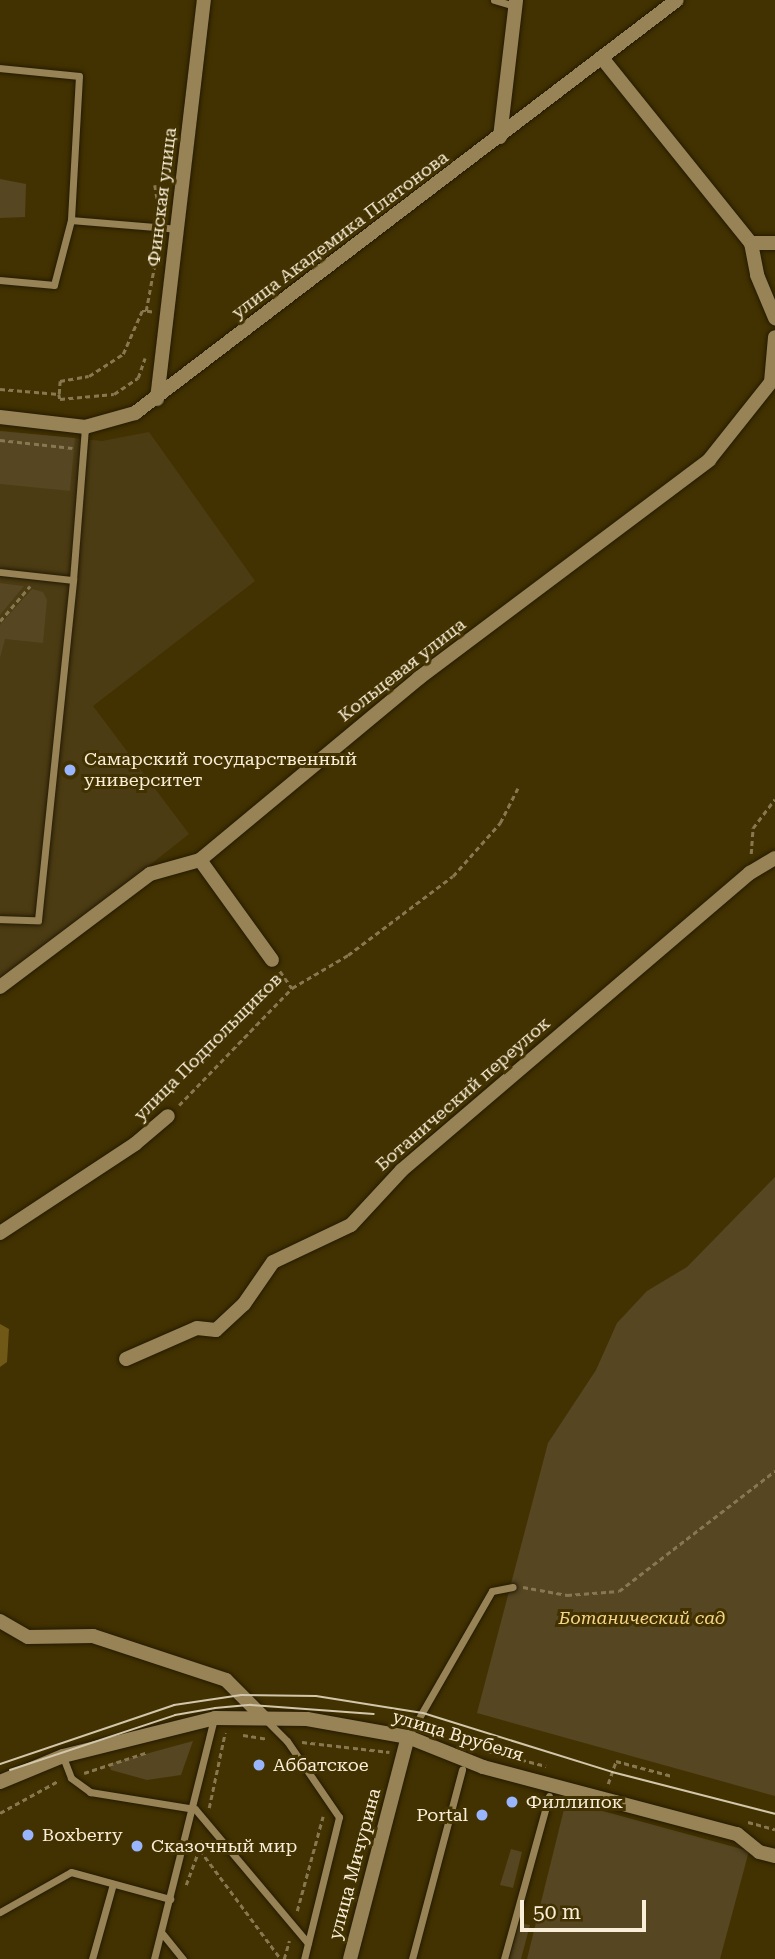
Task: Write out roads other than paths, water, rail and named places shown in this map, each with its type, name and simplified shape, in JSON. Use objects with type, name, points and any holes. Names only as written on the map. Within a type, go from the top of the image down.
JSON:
[{"type":"street","name":"Финская улица","points":[[157,399],[204,0]]},
{"type":"street","name":"улица Академика Платонова","points":[[0,417],[85,427],[135,414],[677,0]]},
{"type":"street","points":[[500,137],[516,3]]},
{"type":"street","points":[[601,58],[751,243],[757,275],[775,318]]},
{"type":"street","points":[[751,243],[775,243]]},
{"type":"street","name":"Кольцевая улица","points":[[0,987],[150,874],[200,860],[419,678],[709,460],[771,382],[775,337]]},
{"type":"street","name":"Ботанический переулок","points":[[126,1359],[197,1328],[216,1330],[243,1304],[273,1262],[351,1225],[402,1170],[750,873],[775,859]]},
{"type":"street","points":[[200,860],[272,960]]},
{"type":"street","name":"улица Подпольщиков","points":[[0,1233],[135,1144],[169,1116]]},
{"type":"street","points":[[0,1621],[28,1637],[93,1636],[226,1680],[263,1717]]},
{"type":"street","name":"улица Врубеля","points":[[0,1782],[63,1756],[215,1718],[307,1719],[408,1737],[483,1767],[737,1833],[759,1852],[775,1856]]},
{"type":"street","name":"улица Мичурина","points":[[350,1959],[408,1737]]},
{"type":"lane","points":[[494,0],[516,3]]},
{"type":"lane","points":[[0,68],[79,76],[71,220],[54,285],[0,280]]},
{"type":"lane","points":[[71,220],[179,229]]},
{"type":"lane","points":[[0,919],[38,920],[73,580],[81,449],[85,427]]},
{"type":"lane","points":[[0,572],[73,580]]},
{"type":"lane","points":[[408,1737],[492,1591],[513,1587]]},
{"type":"lane","points":[[263,1717],[287,1741],[339,1817],[304,1959]]},
{"type":"lane","points":[[154,1959],[195,1809],[215,1718]]},
{"type":"lane","points":[[63,1756],[71,1777],[90,1792],[195,1809],[308,1943]]},
{"type":"lane","points":[[412,1959],[462,1770]]},
{"type":"lane","points":[[505,1959],[548,1796]]},
{"type":"lane","points":[[0,1912],[71,1872],[170,1899]]},
{"type":"lane","points":[[92,1959],[113,1884]]},
{"type":"lane","points":[[161,1931],[183,1959]]},
{"type":"tram line","points":[[0,1764],[174,1705],[241,1695],[316,1696],[423,1713],[612,1772],[775,1814]]},
{"type":"tram line","points":[[10,1770],[175,1715],[215,1708],[251,1705],[374,1714]]},
{"type":"place","name":"Самарский государственный университет","points":[[70,770]]},
{"type":"place","name":"Аббатское","points":[[259,1765]]},
{"type":"place","name":"Филлипок","points":[[512,1802]]},
{"type":"place","name":"Portal","points":[[482,1815]]},
{"type":"place","name":"Boxberry","points":[[28,1835]]},
{"type":"place","name":"Сказочный мир","points":[[137,1846]]},
{"type":"park label","name":"Ботанический сад","points":[[642,1618]]}]
